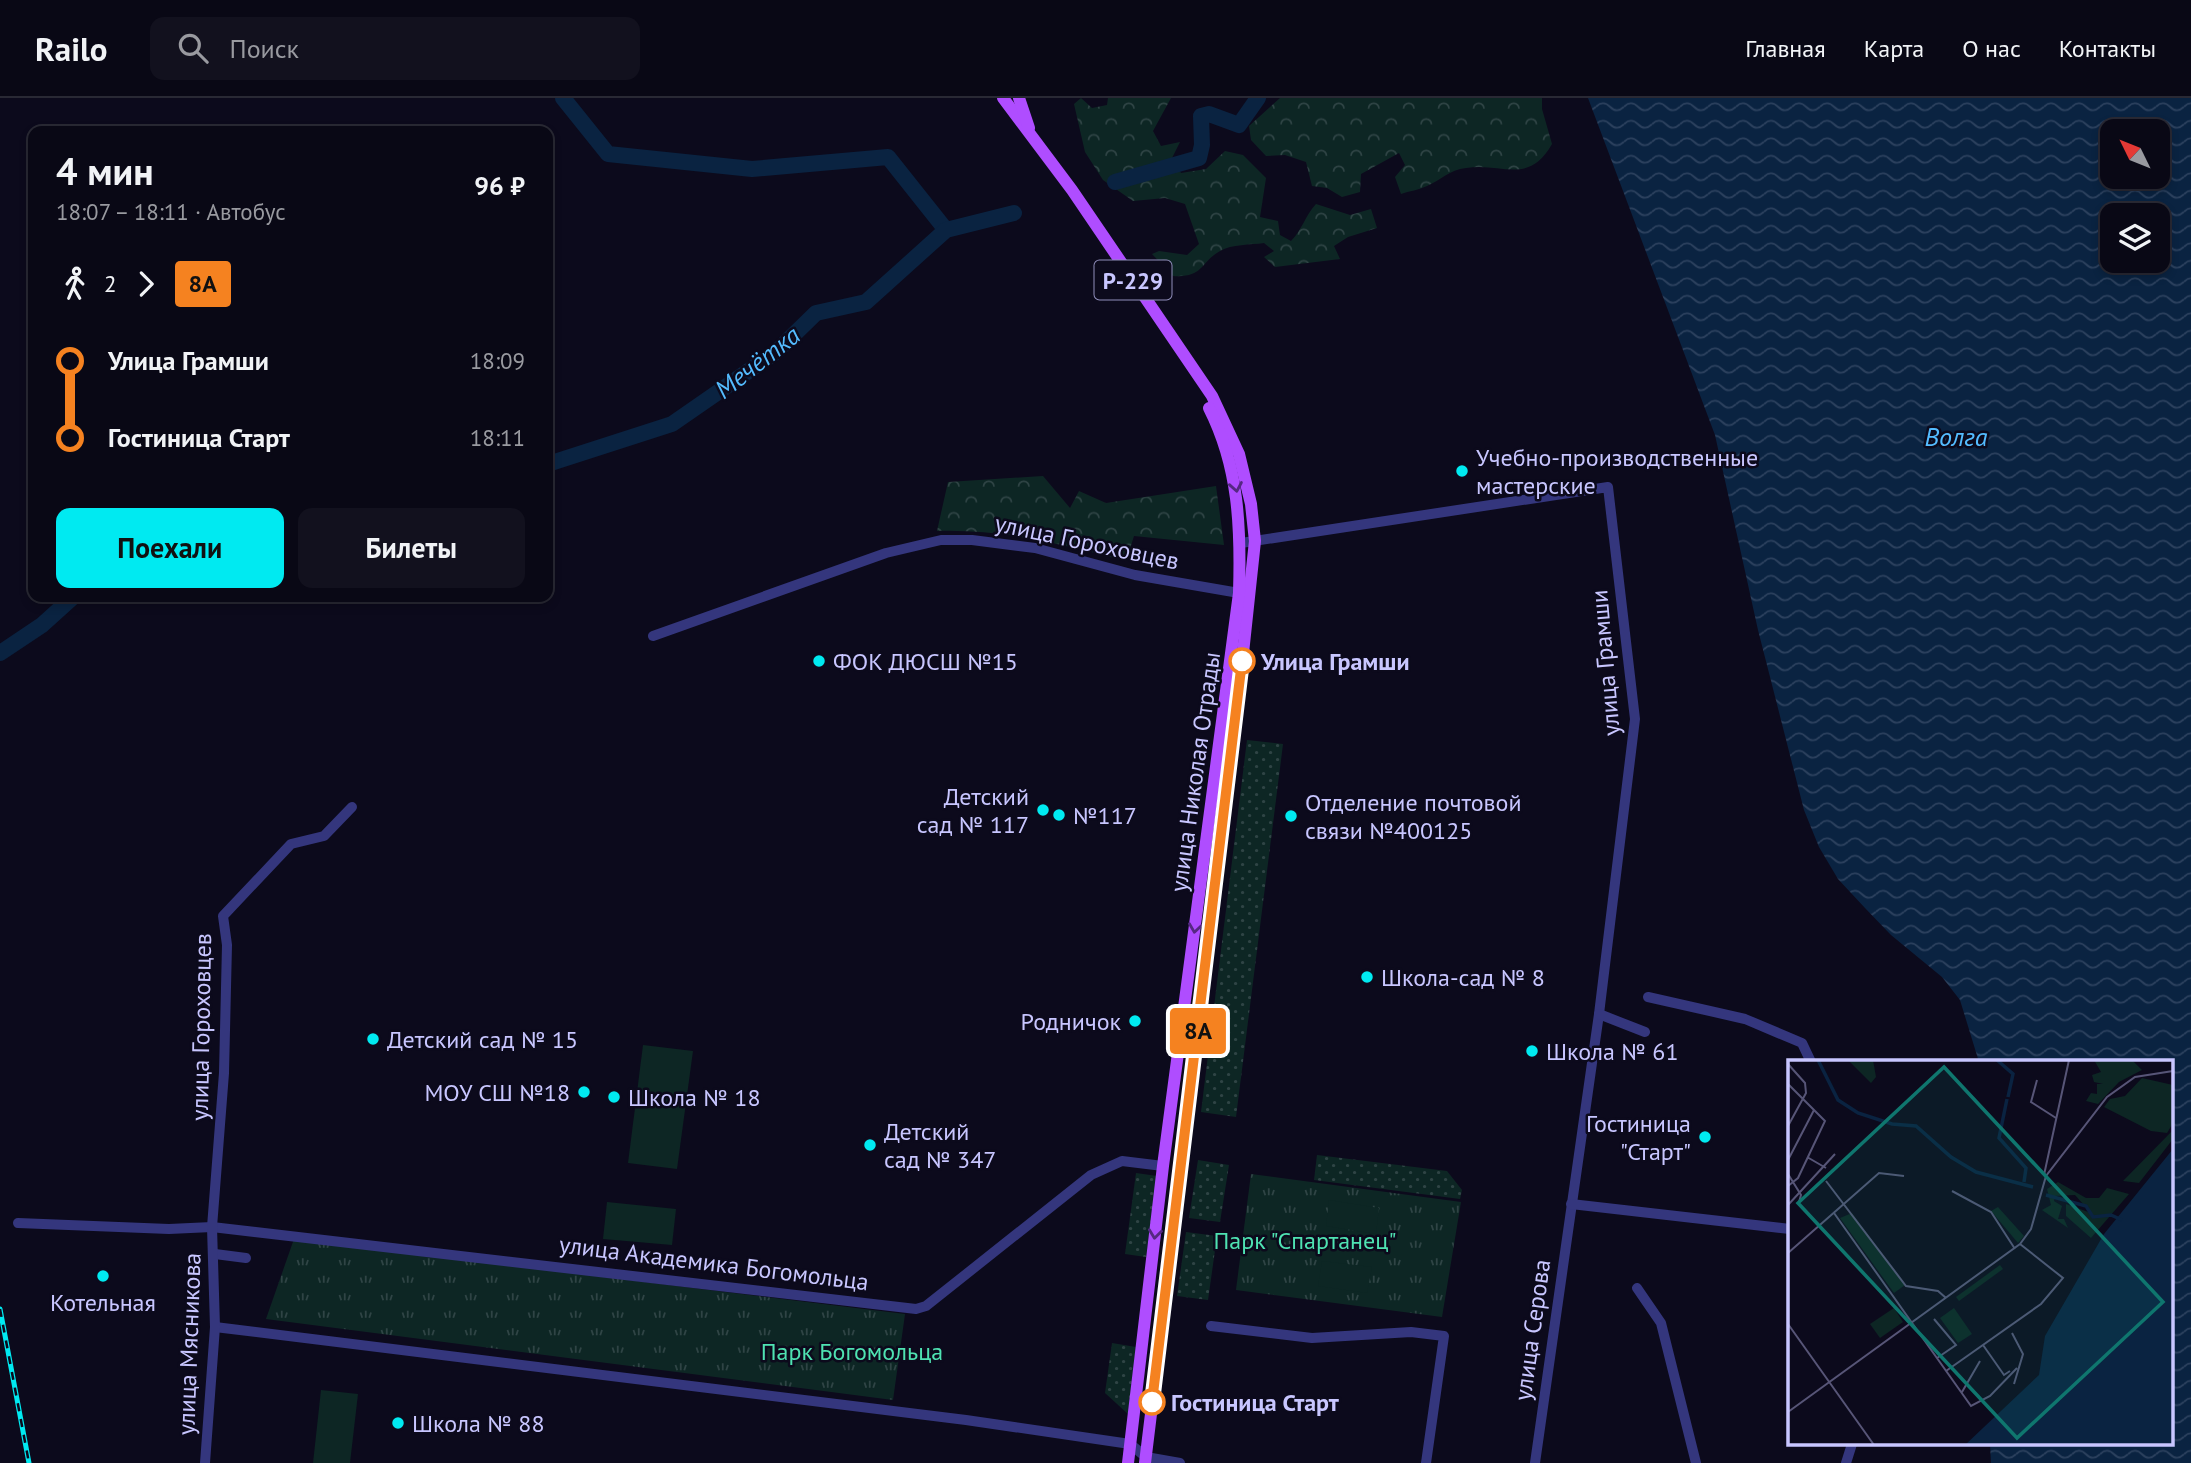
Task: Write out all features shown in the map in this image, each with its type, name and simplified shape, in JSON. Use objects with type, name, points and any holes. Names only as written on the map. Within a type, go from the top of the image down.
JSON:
[{"type":"main road","points":[[1003,98],[1033,139]]},
{"type":"main road","name":"улица Николая Отрады","points":[[1019,98],[1033,139],[1205,401],[1229,457],[1239,505],[1240,593],[1163,1166],[1128,1463]]},
{"type":"main road","name":"улица Николая Отрады","points":[[1033,139],[1194,368],[1227,425],[1247,479],[1255,541],[1146,1460]]},
{"type":"street","name":"улица Грамши","points":[[1241,543],[1608,486],[1635,719],[1599,1014],[1571,1203]]},
{"type":"street","name":"улица Гороховцев","points":[[653,636],[886,554],[941,540],[972,540],[1035,548],[1135,575],[1240,593]]},
{"type":"street","name":"улица Гороховцев","points":[[212,1227],[224,1073],[227,945],[223,916],[291,845],[324,836],[352,807]]},
{"type":"street","points":[[1648,997],[1745,1019],[1802,1043],[1810,1060]]},
{"type":"street","points":[[1599,1014],[1645,1032]]},
{"type":"street","name":"улица Академика Богомольца","points":[[18,1223],[169,1229],[212,1227],[916,1309],[926,1306],[1099,1171],[1122,1161],[1163,1166]]},
{"type":"street","points":[[1571,1203],[1788,1229]]},
{"type":"street","name":"улица Серова","points":[[1535,1463],[1571,1203]]},
{"type":"street","name":"улица Мясникова","points":[[205,1463],[215,1327],[215,1254],[212,1227]]},
{"type":"street","points":[[215,1254],[246,1258]]},
{"type":"street","points":[[1637,1288],[1661,1323],[1696,1463]]},
{"type":"street","points":[[1211,1326],[1312,1338],[1411,1332],[1444,1336],[1426,1463]]},
{"type":"street","points":[[215,1327],[966,1420],[1130,1444],[1146,1460],[1180,1463]]},
{"type":"street","points":[[1846,1463],[1851,1446]]},
{"type":"green space","points":[[1081,98],[1092,108],[1107,105],[1108,98],[1171,98],[1153,131],[1161,146],[1180,142],[1172,158],[1181,173],[1206,169],[1225,151],[1243,155],[1266,178],[1260,217],[1278,221],[1280,235],[1291,241],[1316,204],[1350,215],[1371,209],[1377,228],[1348,237],[1334,246],[1340,259],[1275,267],[1264,257],[1274,251],[1264,243],[1241,245],[1220,251],[1196,272],[1173,276],[1152,254],[1159,251],[1187,255],[1199,244],[1185,204],[1165,198],[1133,201],[1103,180],[1085,152],[1074,104]]},
{"type":"green space","points":[[1280,98],[1542,98],[1542,109],[1552,144],[1534,165],[1514,170],[1479,167],[1460,169],[1432,184],[1401,194],[1395,177],[1405,165],[1399,153],[1361,174],[1360,192],[1342,197],[1327,188],[1312,186],[1306,162],[1285,155],[1266,156],[1251,140],[1249,126]]},
{"type":"green space","points":[[1043,476],[1070,508],[1079,491],[1106,503],[1216,486],[1224,545],[1134,536],[1126,561],[1009,535],[937,531],[948,482]]},
{"type":"green space","points":[[1247,740],[1283,744],[1236,1117],[1201,1112]]},
{"type":"green space","points":[[643,1045],[693,1051],[677,1169],[628,1163]]},
{"type":"green space","points":[[1317,1155],[1447,1171],[1462,1190],[1460,1199],[1314,1180]]},
{"type":"green space","points":[[1198,1160],[1229,1165],[1220,1222],[1189,1218]]},
{"type":"green space","points":[[1136,1173],[1157,1176],[1146,1257],[1125,1254]]},
{"type":"green space","name":"Парк \"Спартанец\"","points":[[1251,1174],[1461,1202],[1442,1317],[1236,1290]]},
{"type":"green space","points":[[1329,1200],[1379,1208],[1376,1234],[1326,1226]]},
{"type":"green space","points":[[607,1202],[676,1209],[672,1245],[603,1239]]},
{"type":"green space","points":[[1186,1232],[1217,1236],[1208,1300],[1177,1296]]},
{"type":"green space","name":"Парк Богомольца","points":[[294,1239],[905,1314],[893,1400],[266,1319]]},
{"type":"green space","points":[[1322,1261],[1372,1267],[1367,1293],[1318,1286]]},
{"type":"green space","points":[[1112,1343],[1136,1347],[1128,1414],[1105,1393]]},
{"type":"green space","points":[[321,1390],[358,1394],[350,1463],[313,1463]]},
{"type":"water","name":"Волга","points":[[1588,98],[2191,98],[2191,1463],[1991,1463],[1990,1446],[2174,1446],[2174,1060],[1978,1060],[1960,1000],[1942,977],[1891,935],[1838,879],[1819,847],[1804,810],[1758,630],[1715,435]]},
{"type":"waterway","name":"Мечётка","points":[[563,98],[608,154],[752,169],[888,157],[946,230]]},
{"type":"waterway","name":"Мечётка","points":[[1115,182],[1199,158],[1202,145],[1201,116],[1209,114],[1239,125],[1258,98]]},
{"type":"waterway","name":"Мечётка","points":[[553,462],[672,424],[776,352],[816,313],[866,302],[946,230],[1014,213]]},
{"type":"waterway","name":"Мечётка","points":[[0,653],[42,625],[67,602]]},
{"type":"railway","points":[[0,1309],[29,1463]]},
{"type":"bus line","name":"8А","points":[[1152,1402],[1242,661]]},
{"type":"place","name":"Учебно-производственные мастерские","points":[[1462,471]]},
{"type":"place","name":"ФОК ДЮСШ №15","points":[[819,661]]},
{"type":"place","name":"Улица Грамши","points":[[1242,661]]},
{"type":"place","name":"Детский сад № 117","points":[[1043,810]]},
{"type":"place","name":"№117","points":[[1059,815]]},
{"type":"place","name":"Отделение почтовой связи №400125","points":[[1291,816]]},
{"type":"place","name":"Школа-сад № 8","points":[[1367,977]]},
{"type":"place","name":"Родничок","points":[[1135,1021]]},
{"type":"place","name":"Детский сад № 15","points":[[373,1039]]},
{"type":"place","name":"Школа № 61","points":[[1532,1051]]},
{"type":"place","name":"МОУ СШ №18","points":[[584,1092]]},
{"type":"place","name":"Школа № 18","points":[[614,1097]]},
{"type":"place","name":"Гостиница \"Старт\"","points":[[1705,1137]]},
{"type":"place","name":"Детский сад № 347","points":[[870,1145]]},
{"type":"place","name":"Котельная","points":[[103,1276]]},
{"type":"place","name":"Гостиница Старт","points":[[1152,1402]]},
{"type":"place","name":"Школа № 88","points":[[398,1423]]}]
